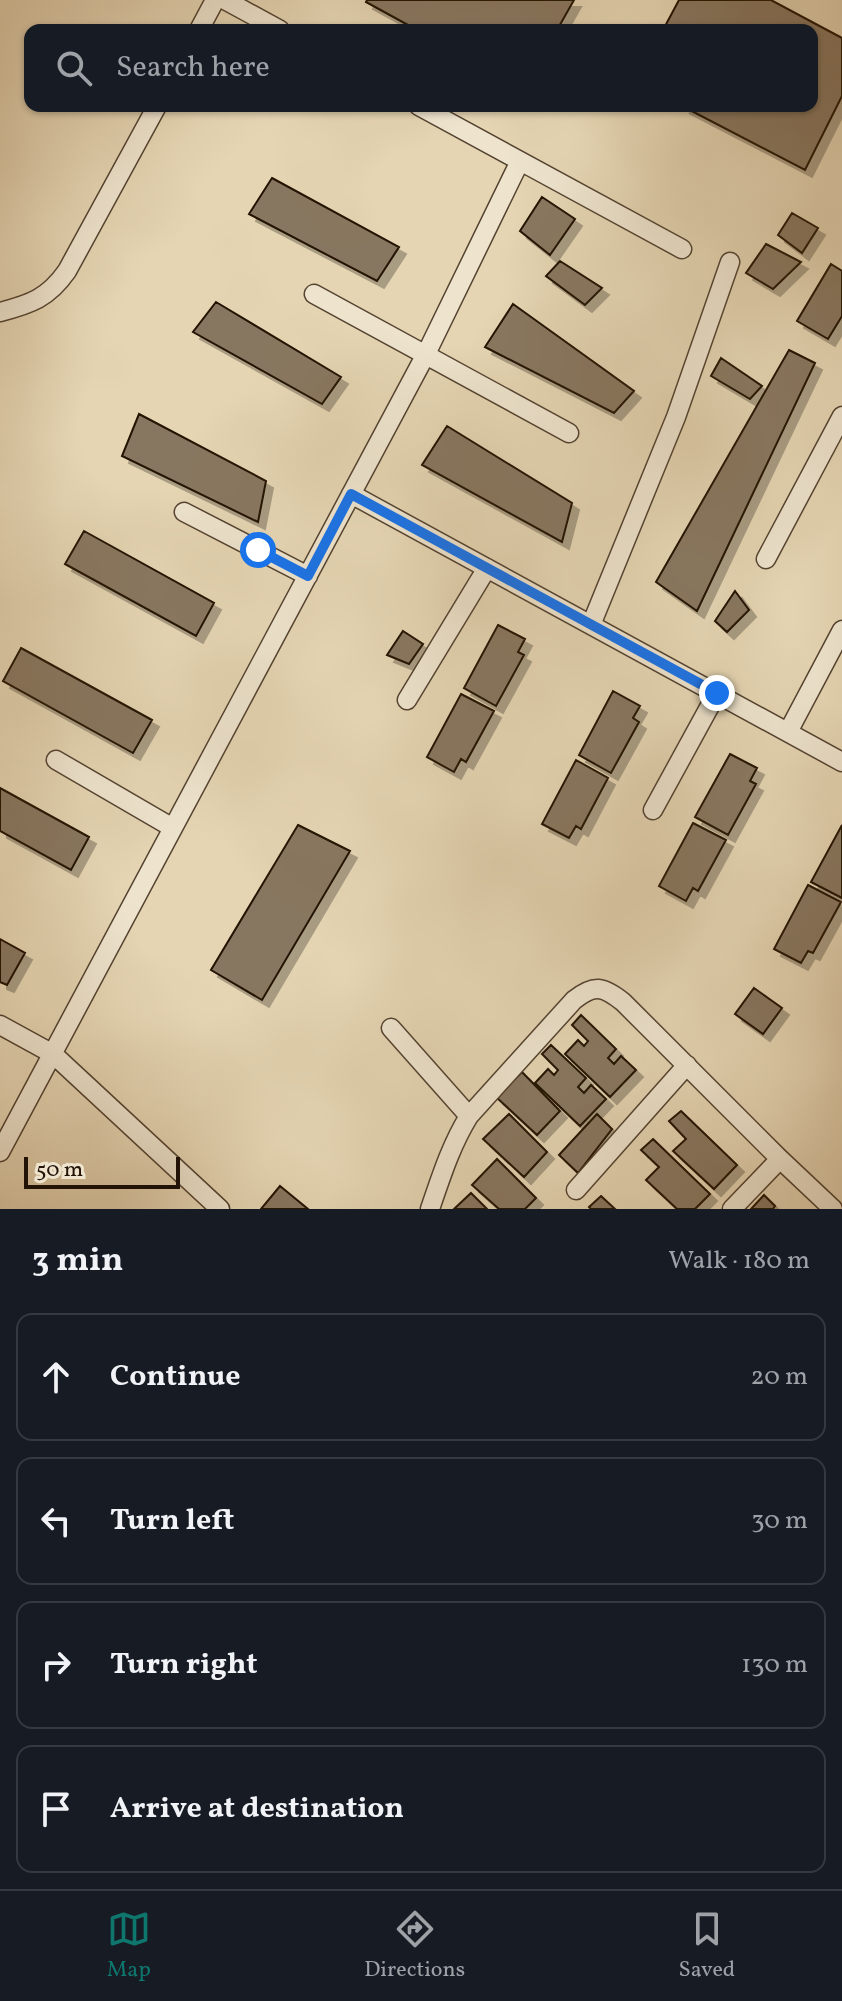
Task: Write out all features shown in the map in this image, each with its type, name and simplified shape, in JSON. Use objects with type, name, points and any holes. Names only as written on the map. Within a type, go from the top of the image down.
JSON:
[{"type":"street","points":[[202,24],[215,0]]},
{"type":"street","points":[[225,0],[269,24]]},
{"type":"street","points":[[0,312],[26,306],[56,287],[154,112]]},
{"type":"street","points":[[430,112],[682,249]]},
{"type":"street","points":[[0,1152],[426,354],[520,161]]},
{"type":"street","points":[[591,625],[676,417],[730,262]]},
{"type":"street","points":[[314,294],[569,433]]},
{"type":"street","points":[[766,559],[842,416]]},
{"type":"street","points":[[351,494],[842,762]]},
{"type":"street","points":[[184,512],[308,576]]},
{"type":"street","points":[[407,700],[487,568]]},
{"type":"street","points":[[788,732],[842,630]]},
{"type":"street","points":[[653,810],[717,693]]},
{"type":"street","points":[[56,760],[173,828]]},
{"type":"street","points":[[430,1209],[457,1135],[469,1116],[574,1000],[589,988],[613,993],[623,1002],[833,1209]]},
{"type":"street","points":[[0,1025],[53,1054],[220,1209]]},
{"type":"street","points":[[391,1028],[469,1116]]},
{"type":"street","points":[[576,1190],[687,1065]]},
{"type":"street","points":[[732,1209],[780,1159]]},
{"type":"building","points":[[574,0],[560,24],[406,24],[366,2]]},
{"type":"building","points":[[679,0],[771,0],[816,24],[666,24]]},
{"type":"building","points":[[818,25],[842,38],[842,96],[805,170],[694,112],[818,112]]},
{"type":"building","points":[[272,178],[399,247],[377,281],[249,214]]},
{"type":"building","points":[[542,197],[575,219],[550,255],[520,231]]},
{"type":"building","points":[[792,213],[818,228],[802,253],[778,235]]},
{"type":"building","points":[[766,244],[801,262],[773,289],[746,273]]},
{"type":"building","points":[[560,261],[602,288],[585,305],[546,276]]},
{"type":"building","points":[[831,264],[842,271],[842,316],[828,339],[797,321]]},
{"type":"building","points":[[216,302],[341,377],[322,404],[193,332]]},
{"type":"building","points":[[513,304],[634,391],[614,413],[485,347]]},
{"type":"building","points":[[789,350],[815,363],[697,611],[656,582]]},
{"type":"building","points":[[721,358],[762,386],[750,399],[711,376]]},
{"type":"building","points":[[139,414],[266,481],[258,522],[122,456]]},
{"type":"building","points":[[447,426],[572,503],[562,542],[422,465]]},
{"type":"building","points":[[84,531],[214,603],[196,636],[65,564]]},
{"type":"building","points":[[735,591],[749,610],[727,632],[715,621]]},
{"type":"building","points":[[498,625],[525,639],[518,652],[524,655],[496,706],[464,688]]},
{"type":"building","points":[[403,631],[423,644],[409,664],[387,655]]},
{"type":"building","points":[[21,648],[152,720],[133,753],[3,681]]},
{"type":"building","points":[[613,691],[640,706],[633,718],[639,722],[611,773],[579,755]]},
{"type":"building","points":[[461,694],[494,711],[466,762],[461,759],[454,772],[427,757]]},
{"type":"building","points":[[730,754],[757,768],[750,781],[756,784],[728,835],[695,817]]},
{"type":"building","points":[[576,760],[608,778],[581,829],[576,826],[569,838],[542,824]]},
{"type":"building","points":[[0,788],[89,837],[71,870],[0,831]]},
{"type":"building","points":[[693,823],[726,840],[698,891],[693,888],[686,901],[659,886]]},
{"type":"building","points":[[298,825],[350,851],[262,1000],[211,970]]},
{"type":"building","points":[[842,825],[842,898],[811,882]]},
{"type":"building","points":[[808,885],[841,902],[813,953],[808,951],[801,963],[774,949]]},
{"type":"building","points":[[0,939],[25,953],[7,985],[0,982]]},
{"type":"building","points":[[754,988],[782,1008],[763,1034],[735,1014]]},
{"type":"building","points":[[581,1015],[616,1049],[608,1058],[614,1064],[621,1056],[636,1070],[610,1097],[565,1054],[578,1040],[584,1046],[588,1041],[572,1025]]},
{"type":"building","points":[[551,1045],[586,1078],[578,1087],[584,1093],[591,1085],[606,1099],[580,1126],[535,1083],[548,1069],[554,1075],[558,1070],[542,1054]]},
{"type":"building","points":[[522,1072],[560,1111],[537,1135],[496,1097]]},
{"type":"building","points":[[681,1111],[737,1165],[714,1189],[673,1151],[686,1139],[669,1121]]},
{"type":"building","points":[[509,1114],[547,1152],[524,1177],[483,1139]]},
{"type":"building","points":[[597,1114],[612,1129],[578,1173],[559,1155]]},
{"type":"building","points":[[653,1139],[710,1194],[695,1209],[677,1209],[646,1180],[659,1167],[641,1150]]},
{"type":"building","points":[[497,1159],[536,1198],[525,1209],[499,1209],[472,1185]]},
{"type":"building","points":[[280,1186],[308,1209],[261,1209]]},
{"type":"building","points":[[471,1193],[487,1209],[454,1209]]},
{"type":"building","points":[[764,1195],[775,1206],[773,1209],[751,1209]]},
{"type":"building","points":[[601,1196],[615,1209],[591,1209],[589,1207]]},
{"type":"route","points":[[258,550],[308,576],[351,494],[717,693]]}]
